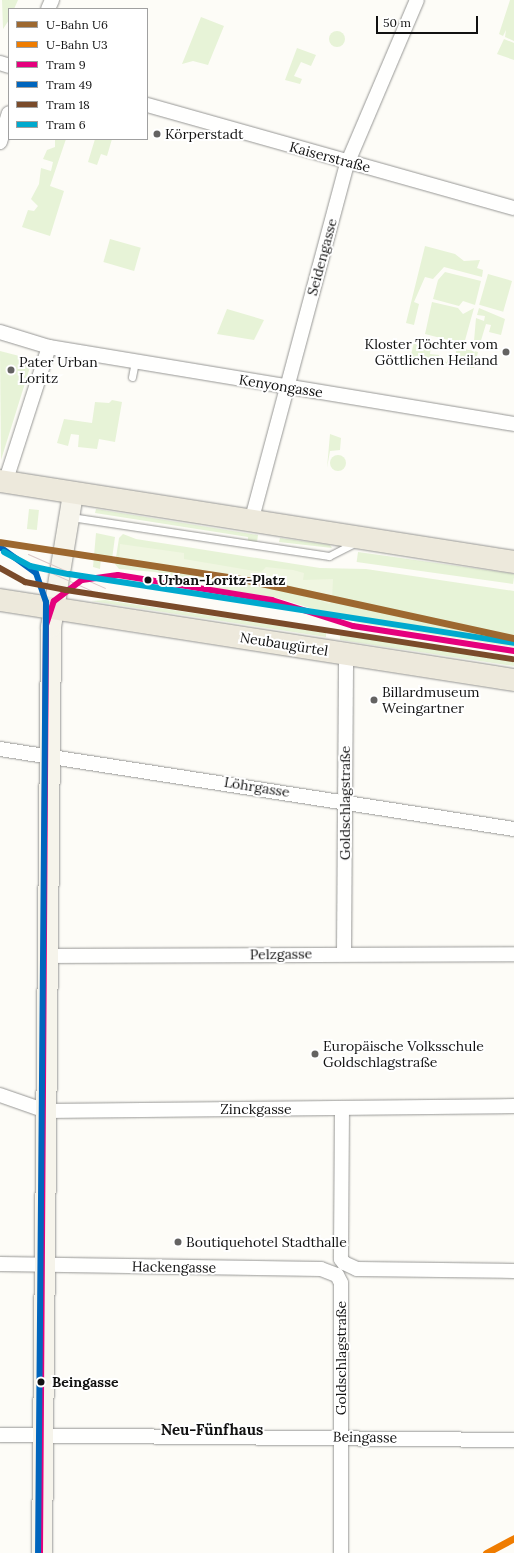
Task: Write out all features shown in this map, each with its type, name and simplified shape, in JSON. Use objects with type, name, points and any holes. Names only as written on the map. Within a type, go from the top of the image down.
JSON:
[{"type":"main road","points":[[3,482],[514,562]]},
{"type":"main road","name":"Neubaugürtel","points":[[0,600],[514,680]]},
{"type":"street","name":"Seidengasse","points":[[251,522],[348,162],[417,0]]},
{"type":"street","name":"Kaiserstraße","points":[[148,105],[514,208]]},
{"type":"street","points":[[0,142],[8,116]]},
{"type":"street","points":[[0,332],[49,347],[3,482]]},
{"type":"street","name":"Kenyongasse","points":[[49,347],[514,424]]},
{"type":"street","points":[[42,1553],[49,755],[54,609],[73,494]]},
{"type":"street","name":"Goldschlagstraße","points":[[344,953],[346,654]]},
{"type":"street","name":"Löhrgasse","points":[[0,749],[49,755],[514,829]]},
{"type":"street","name":"Pelzgasse","points":[[47,956],[344,953],[514,954]]},
{"type":"street","name":"Zinckgasse","points":[[0,1095],[46,1111],[514,1106]]},
{"type":"street","points":[[342,1108],[341,1259],[357,1269],[514,1271]]},
{"type":"street","name":"Hackengasse","points":[[0,1264],[321,1269],[332,1271],[341,1283]]},
{"type":"street","name":"Goldschlagstraße","points":[[340,1553],[341,1283]]},
{"type":"street","name":"Beingasse","points":[[0,1435],[340,1437],[514,1440]]},
{"type":"lane","points":[[132,378],[135,362]]},
{"type":"lane","points":[[70,517],[329,556],[364,539]]},
{"type":"green space","points":[[2,0],[18,0],[14,8],[8,8],[8,22],[3,29]]},
{"type":"green space","points":[[510,0],[514,0],[514,41],[505,37],[506,30],[503,36],[499,34]]},
{"type":"green space","points":[[201,17],[224,26],[208,65],[193,61],[182,64]]},
{"type":"green space","points":[[334,31],[340,31],[345,36],[343,45],[340,47],[334,47],[329,42],[329,36]]},
{"type":"green space","points":[[504,39],[514,43],[514,60],[497,54]]},
{"type":"green space","points":[[297,48],[316,55],[311,66],[301,62],[294,76],[302,79],[300,84],[285,80]]},
{"type":"green space","points":[[55,140],[66,140],[50,186],[64,191],[50,236],[22,227],[28,210],[34,211],[38,206],[31,199],[39,184],[41,168],[51,171],[53,162],[43,159],[47,150],[55,147]]},
{"type":"green space","points":[[95,140],[112,140],[107,156],[101,154],[97,165],[88,162]]},
{"type":"green space","points":[[110,239],[141,248],[134,271],[103,262]]},
{"type":"green space","points":[[425,246],[455,254],[464,261],[480,260],[477,268],[483,270],[482,277],[444,267],[433,279],[425,277],[414,302],[419,304],[414,325],[406,323]]},
{"type":"green space","points":[[445,272],[481,281],[475,305],[463,301],[459,306],[433,299],[438,280]]},
{"type":"green space","points":[[488,274],[512,281],[503,312],[479,305]]},
{"type":"green space","points":[[432,302],[458,308],[463,314],[474,308],[464,344],[425,334]]},
{"type":"green space","points":[[479,308],[505,319],[501,335],[489,332],[491,325],[486,324],[479,347],[469,344],[474,341],[476,318],[484,321],[485,316],[477,315]]},
{"type":"green space","points":[[227,309],[264,320],[254,340],[217,334]]},
{"type":"green space","points":[[429,341],[478,352],[474,368],[410,359],[414,342],[419,348]],"holes":[[[431,346],[456,350],[456,356],[449,355],[447,362],[439,361],[439,355],[430,354]]]},
{"type":"green space","points":[[0,351],[27,358],[31,364],[1,460]]},
{"type":"green space","points":[[112,400],[122,402],[115,442],[99,439],[97,449],[78,447],[79,435],[71,434],[68,446],[57,443],[64,419],[92,423],[95,402],[109,403]]},
{"type":"green space","points":[[330,434],[341,438],[340,450],[330,451],[327,468]]},
{"type":"green space","points":[[338,455],[344,457],[346,463],[344,469],[338,471],[332,469],[330,463],[332,457]]},
{"type":"green space","points":[[29,509],[39,510],[37,530],[27,529]]},
{"type":"green space","points":[[96,509],[258,535],[257,542],[248,541],[248,537],[95,513]]},
{"type":"green space","points":[[96,533],[115,537],[112,559],[101,558],[100,569],[93,567]]},
{"type":"green space","points":[[123,534],[136,539],[320,568],[366,569],[514,591],[514,647],[360,623],[277,598],[208,587],[208,583],[155,572],[119,569],[115,564],[119,538]]},
{"type":"green space","points":[[280,538],[330,545],[332,548],[279,542]]},
{"type":"green space","points":[[120,544],[184,553],[184,559],[261,572],[266,567],[293,570],[304,573],[303,580],[333,579],[332,601],[329,604],[319,600],[316,592],[301,588],[300,595],[262,584],[119,562]]},
{"type":"green space","points":[[358,552],[514,574],[513,584],[357,562]]},
{"type":"green space","points":[[112,578],[273,602],[309,612],[101,581]]},
{"type":"green space","points":[[105,600],[326,633],[326,637],[91,601]]},
{"type":"green space","points":[[340,634],[514,661],[514,666],[340,640]]},
{"type":"tram line","name":"49","points":[[0,547],[36,573],[46,602],[38,1553]]},
{"type":"tram line","name":"6","points":[[4,552],[30,566],[69,574],[514,643]]},
{"type":"tram line","points":[[28,554],[105,588]]},
{"type":"tram line","points":[[29,563],[97,593]]},
{"type":"tram line","name":"18","points":[[0,568],[25,582],[66,590],[513,659]]},
{"type":"tram line","name":"9","points":[[40,1553],[46,625],[54,601],[82,580],[118,575],[272,600],[353,626],[514,651]]},
{"type":"metro line","name":"U6","points":[[0,542],[247,580],[514,638]]},
{"type":"metro line","name":"U3","points":[[486,1553],[514,1538]]},
{"type":"place","name":"Körperstadt","points":[[157,134]]},
{"type":"place","name":"Kloster Töchter vom Göttlichen Heiland","points":[[506,352]]},
{"type":"place","name":"Pater Urban Loritz","points":[[11,370]]},
{"type":"place","name":"Urban-Loritz-Platz","points":[[148,580]]},
{"type":"place","name":"Billardmuseum Weingartner","points":[[374,700]]},
{"type":"place","name":"Europäische Volksschule Goldschlagstraße","points":[[315,1054]]},
{"type":"place","name":"Boutiquehotel Stadthalle","points":[[178,1242]]},
{"type":"place","name":"Beingasse","points":[[41,1382]]},
{"type":"district","name":"Neu-Fünfhaus","points":[[212,1430]]}]
